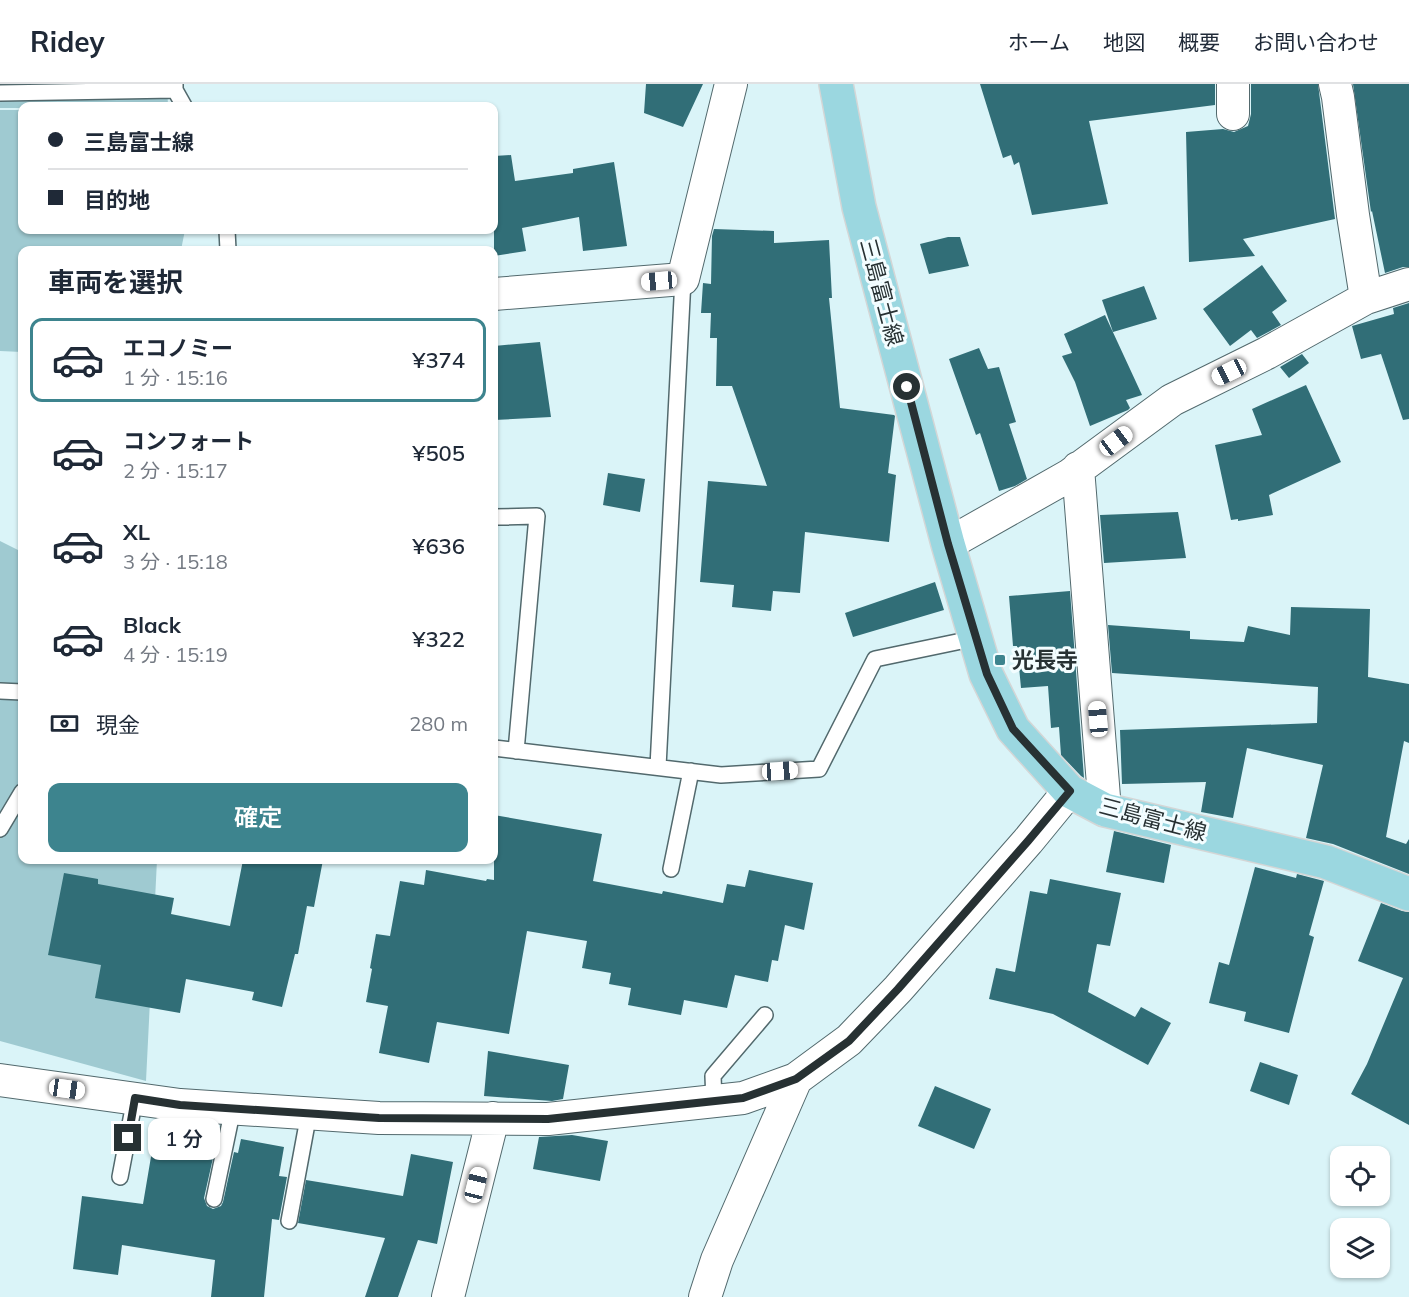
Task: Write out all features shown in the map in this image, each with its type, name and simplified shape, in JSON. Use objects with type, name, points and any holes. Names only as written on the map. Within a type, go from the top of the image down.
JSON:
[{"type":"main road","name":"三島富士線","points":[[836,84],[859,207],[948,544],[987,674],[1013,729],[1070,791],[1105,810],[1326,862],[1409,894]]},
{"type":"street","points":[[498,294],[683,279],[731,84]]},
{"type":"street","points":[[1335,84],[1366,298]]},
{"type":"street","points":[[948,544],[1070,475],[1172,400],[1267,353],[1366,298],[1409,284]]},
{"type":"street","points":[[1078,468],[1105,810]]},
{"type":"street","points":[[0,1080],[180,1105],[379,1118],[548,1119],[743,1098],[796,1079],[849,1041],[898,989],[1070,791]]},
{"type":"street","points":[[705,1297],[717,1260],[796,1079]]},
{"type":"street","points":[[448,1297],[493,1118]]},
{"type":"lane","points":[[0,93],[40,88],[175,87],[182,102]]},
{"type":"lane","points":[[658,767],[683,279]]},
{"type":"lane","points":[[498,517],[537,516],[516,751]]},
{"type":"lane","points":[[498,749],[722,775],[819,769],[875,658],[976,638]]},
{"type":"lane","points":[[0,691],[18,692]]},
{"type":"lane","points":[[671,869],[692,771]]},
{"type":"lane","points":[[0,829],[18,799]]},
{"type":"lane","points":[[714,1101],[713,1076],[765,1015]]},
{"type":"lane","points":[[120,1177],[135,1098]]},
{"type":"lane","points":[[214,1199],[233,1108]]},
{"type":"lane","points":[[289,1221],[309,1113]]},
{"type":"shaded area","points":[[0,84],[167,84],[168,102],[18,102],[18,108],[0,108]]},
{"type":"shaded area","points":[[0,110],[18,110],[18,234],[184,234],[182,246],[18,246],[18,352],[0,351]]},
{"type":"shaded area","points":[[0,541],[18,550],[18,864],[157,864],[146,1081],[0,1041]]},
{"type":"building","points":[[646,84],[703,84],[683,127],[644,113]]},
{"type":"building","points":[[980,84],[1215,84],[1215,105],[1089,121],[1108,204],[1032,215],[1019,162],[1014,165],[1011,155],[1003,158]]},
{"type":"building","points":[[1251,84],[1318,84],[1335,219],[1243,239],[1255,256],[1189,262],[1186,132],[1223,129],[1234,132],[1248,126],[1251,114]]},
{"type":"building","points":[[1353,84],[1409,84],[1409,267],[1385,273],[1371,212]]},
{"type":"building","points":[[511,155],[515,181],[573,173],[573,169],[614,162],[627,246],[583,251],[579,217],[522,228],[526,251],[498,255],[498,246],[494,246],[494,234],[498,234],[498,156]]},
{"type":"building","points":[[714,229],[774,231],[774,243],[829,240],[832,298],[829,298],[840,408],[895,416],[888,473],[896,475],[889,542],[805,532],[800,593],[773,591],[771,611],[732,607],[734,585],[700,582],[708,481],[767,486],[732,386],[716,386],[717,338],[710,338],[711,313],[701,313],[703,283],[711,284]]},
{"type":"building","points":[[948,237],[960,237],[969,266],[929,274],[920,244]]},
{"type":"building","points":[[1262,265],[1287,301],[1272,312],[1281,325],[1257,338],[1251,330],[1230,346],[1203,309]]},
{"type":"building","points":[[1144,286],[1157,319],[1113,332],[1102,300]]},
{"type":"building","points":[[1409,303],[1409,419],[1403,420],[1381,354],[1361,359],[1352,326],[1394,314],[1393,308]]},
{"type":"building","points":[[1105,315],[1142,395],[1126,400],[1130,408],[1128,410],[1090,426],[1075,382],[1062,356],[1072,353],[1064,334]]},
{"type":"building","points":[[540,342],[551,417],[498,420],[498,346]]},
{"type":"building","points":[[979,348],[988,369],[999,367],[1016,422],[1009,424],[1027,479],[999,491],[980,433],[976,435],[949,359]]},
{"type":"building","points":[[1302,354],[1309,363],[1289,378],[1280,367]]},
{"type":"building","points":[[1306,385],[1341,462],[1269,495],[1273,515],[1238,521],[1238,519],[1231,520],[1215,445],[1262,435],[1252,409]]},
{"type":"building","points":[[608,473],[645,479],[640,512],[603,505]]},
{"type":"building","points":[[1178,512],[1186,558],[1104,563],[1100,515]]},
{"type":"building","points":[[935,582],[944,610],[853,637],[845,613]]},
{"type":"building","points":[[1070,591],[1084,778],[1061,755],[1059,727],[1051,728],[1048,686],[1021,688],[1017,646],[1013,646],[1009,596]]},
{"type":"building","points":[[1291,607],[1370,609],[1368,677],[1409,684],[1409,743],[1404,741],[1386,837],[1406,844],[1409,839],[1409,874],[1333,844],[1306,838],[1323,765],[1247,748],[1233,818],[1201,812],[1206,782],[1122,784],[1120,730],[1317,723],[1318,687],[1112,673],[1108,625],[1190,631],[1190,639],[1244,642],[1248,626],[1290,635]]},
{"type":"building","points":[[498,816],[602,834],[593,881],[662,894],[663,891],[723,903],[727,884],[745,887],[749,870],[813,883],[804,930],[785,925],[778,961],[772,960],[768,982],[735,975],[727,1008],[684,1000],[681,1015],[628,1005],[631,988],[609,984],[611,973],[582,968],[587,941],[527,931],[509,1034],[437,1022],[429,1063],[379,1053],[388,1006],[366,1002],[372,969],[370,968],[376,934],[390,936],[400,881],[424,885],[426,870],[486,881],[487,879],[494,880],[494,864],[498,864]]},
{"type":"building","points":[[1114,831],[1171,845],[1164,883],[1106,872]]},
{"type":"building","points":[[242,864],[322,864],[314,907],[307,906],[298,954],[295,954],[282,1007],[252,1000],[254,992],[186,979],[180,1013],[95,998],[101,965],[48,955],[64,873],[98,879],[98,884],[174,898],[171,914],[230,926]]},
{"type":"building","points":[[1255,867],[1296,878],[1297,874],[1324,881],[1309,935],[1314,937],[1289,1033],[1244,1021],[1246,1012],[1209,1003],[1219,962],[1229,965]]},
{"type":"building","points":[[1050,879],[1121,893],[1110,946],[1097,944],[1088,992],[1135,1017],[1141,1007],[1171,1023],[1148,1065],[1053,1014],[989,999],[996,968],[1015,972],[1030,891],[1047,894]]},
{"type":"building","points":[[1381,903],[1409,912],[1409,1125],[1351,1094],[1367,1064],[1403,978],[1358,961]]},
{"type":"building","points":[[488,1051],[569,1065],[563,1099],[552,1101],[484,1096]]},
{"type":"building","points":[[1260,1062],[1298,1075],[1289,1105],[1250,1091]]},
{"type":"building","points":[[935,1086],[991,1109],[974,1149],[918,1126]]},
{"type":"building","points":[[572,1135],[608,1141],[600,1181],[533,1169],[539,1137]]},
{"type":"building","points":[[154,1139],[215,1149],[204,1198],[207,1206],[213,1209],[221,1206],[223,1202],[234,1152],[238,1153],[241,1139],[284,1147],[279,1176],[287,1177],[279,1220],[272,1219],[264,1297],[211,1297],[215,1260],[122,1245],[118,1275],[73,1269],[82,1196],[143,1204]]},
{"type":"building","points":[[411,1154],[453,1162],[437,1244],[418,1240],[398,1297],[365,1297],[385,1238],[298,1223],[306,1180],[403,1196]]},
{"type":"place","name":"光長寺","points":[[1000,660]]},
{"type":"route","points":[[128,1138],[135,1098],[180,1105],[379,1118],[548,1119],[743,1098],[796,1079],[849,1041],[898,989],[1070,791],[1013,729],[987,674],[948,544],[907,387]]}]
